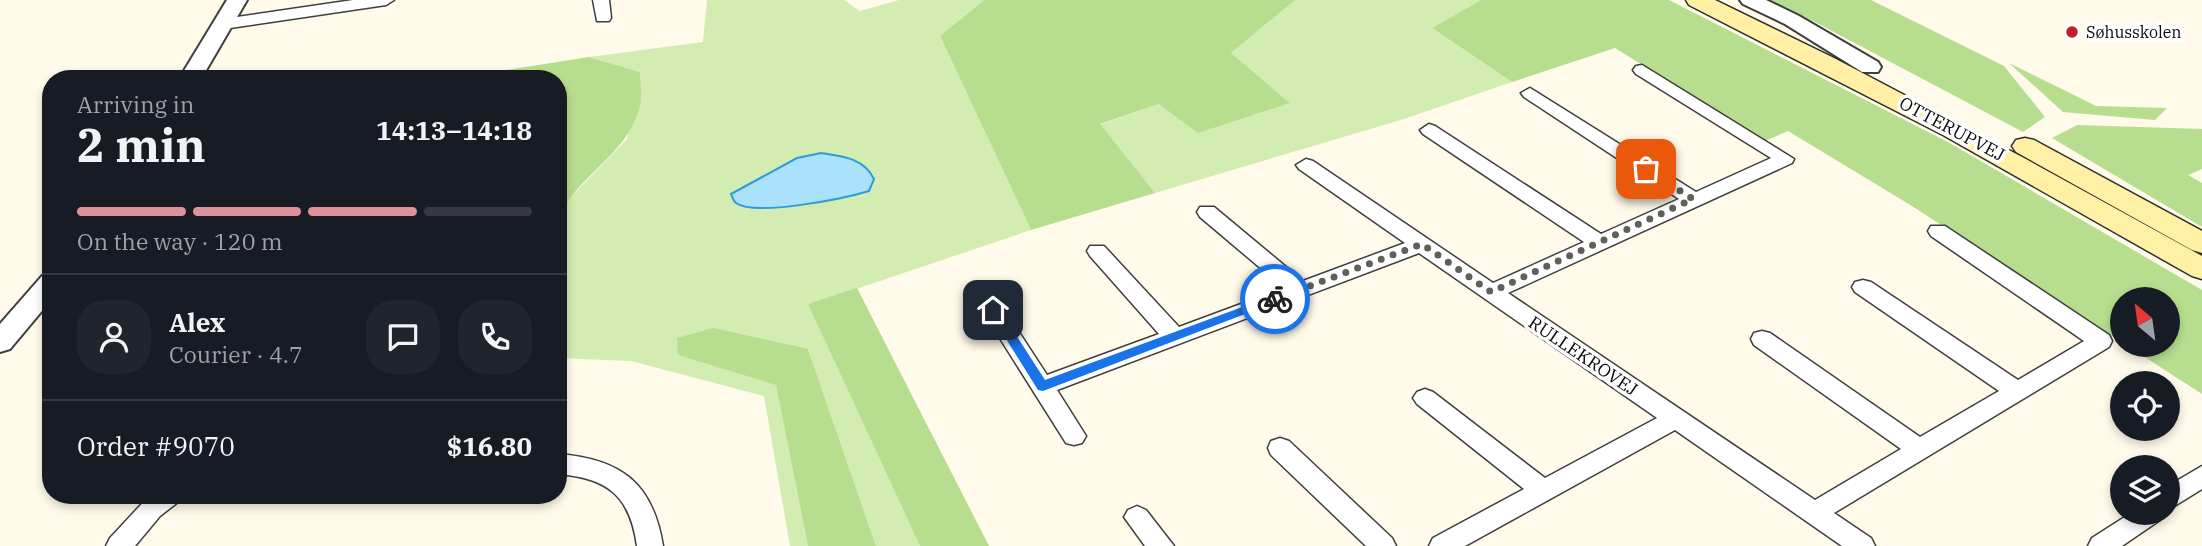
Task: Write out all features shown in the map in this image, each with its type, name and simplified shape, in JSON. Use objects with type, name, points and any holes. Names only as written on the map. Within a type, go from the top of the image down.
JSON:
[{"type":"main road","name":"OTTERUPVEJ","points":[[1697,0],[1903,103],[2040,176],[2202,269]]},
{"type":"main road","name":"OTTERUPVEJ","points":[[1735,0],[2062,165],[2202,243]]},
{"type":"street","points":[[195,70],[237,0]]},
{"type":"street","points":[[223,24],[386,0]]},
{"type":"street","points":[[601,0],[603,18]]},
{"type":"street","points":[[1750,0],[1792,20],[1870,67]]},
{"type":"street","points":[[1491,292],[1785,159],[1642,70]]},
{"type":"street","points":[[1530,93],[1693,199]]},
{"type":"street","points":[[1429,130],[1598,242]]},
{"type":"street","name":"RULLEKROVEJ","points":[[1306,165],[1862,546]]},
{"type":"street","points":[[1207,212],[1299,289]]},
{"type":"street","points":[[1814,513],[2101,341],[1938,231]]},
{"type":"street","points":[[1043,386],[1422,244]]},
{"type":"street","points":[[1097,251],[1175,337]]},
{"type":"street","points":[[1863,287],[2017,391]]},
{"type":"street","points":[[981,291],[1074,436]]},
{"type":"street","points":[[0,342],[42,293]]},
{"type":"street","points":[[1762,339],[1919,449]]},
{"type":"street","points":[[1425,398],[1545,492]]},
{"type":"street","points":[[1442,546],[1676,419]]},
{"type":"street","points":[[1280,448],[1382,546]]},
{"type":"street","points":[[567,464],[575,464],[613,477],[634,495],[648,522],[649,546]]},
{"type":"street","points":[[2180,491],[2202,475]]},
{"type":"street","points":[[119,546],[157,504]]},
{"type":"street","points":[[1137,517],[1161,546]]},
{"type":"street","points":[[2101,546],[2133,525]]},
{"type":"green space","points":[[707,0],[844,0],[860,11],[899,0],[984,0],[940,36],[1031,230],[809,305],[920,546],[876,546],[808,349],[679,355],[776,384],[808,546],[790,546],[764,396],[631,361],[567,358],[567,201],[627,139],[640,72],[589,57],[703,42]]},
{"type":"green space","points":[[984,0],[1295,0],[1231,53],[1290,103],[1198,133],[1159,104],[1100,124],[1155,193],[1031,230],[940,36]]},
{"type":"green space","points":[[1295,0],[1481,0],[1432,28],[1512,82],[1404,119],[1155,193],[1099,125],[1159,104],[1290,103],[1231,53]]},
{"type":"green space","points":[[1481,0],[1669,0],[1948,142],[2202,290],[2202,394],[2180,380],[2180,371],[2166,371],[2145,357],[2180,357],[2180,287],[2110,287],[2110,335],[1912,206],[1788,131],[1765,141],[1615,48],[1512,82],[1432,28]]},
{"type":"green space","points":[[1768,0],[1871,0],[2004,66],[2045,117],[2023,132]]},
{"type":"green space","points":[[589,57],[640,72],[640,106],[632,126],[612,153],[567,202],[567,70],[507,70]]},
{"type":"green space","points":[[2009,63],[2096,106],[2167,108],[2155,120],[2063,112]]},
{"type":"green space","points":[[2077,125],[2202,129],[2202,169],[2188,175],[2202,183],[2202,227],[2052,138]]},
{"type":"green space","points":[[857,288],[989,546],[920,546],[808,304]]},
{"type":"green space","points":[[713,328],[808,349],[876,546],[808,546],[776,385],[678,355],[677,338]]},
{"type":"water","points":[[821,153],[852,159],[864,166],[874,179],[869,191],[822,202],[762,208],[736,203],[731,194],[797,158]]},
{"type":"way so far","points":[[1275,299],[1422,244],[1491,292],[1693,199],[1646,169]]},
{"type":"place","name":"Søhusskolen","points":[[2072,32]]},
{"type":"route","points":[[993,310],[1043,386],[1275,299]]}]
